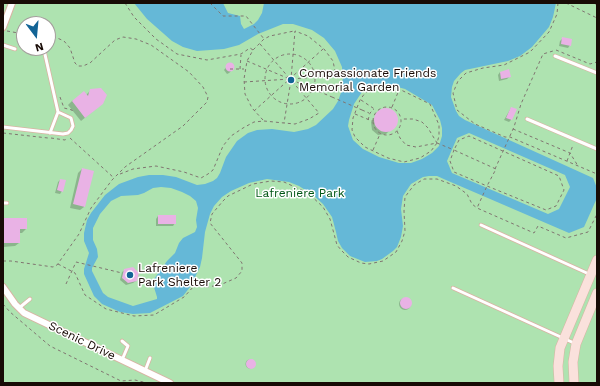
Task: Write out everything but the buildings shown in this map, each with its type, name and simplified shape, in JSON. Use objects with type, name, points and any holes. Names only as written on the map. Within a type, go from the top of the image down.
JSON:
[{"type":"street","points":[[3,28],[12,3]]},
{"type":"street","points":[[559,383],[558,366],[560,348],[597,260]]},
{"type":"street","name":"Scenic Drive","points":[[3,287],[15,304],[24,313],[170,383]]},
{"type":"street","points":[[574,383],[572,362],[576,344],[597,293]]},
{"type":"lane","points":[[3,45],[14,49]]},
{"type":"lane","points":[[45,56],[58,112],[50,133]]},
{"type":"lane","points":[[555,56],[597,73]]},
{"type":"lane","points":[[3,128],[63,134],[68,133],[73,126],[71,118],[58,112]]},
{"type":"lane","points":[[527,119],[597,149]]},
{"type":"lane","points":[[481,225],[591,274]]},
{"type":"lane","points":[[453,288],[576,344]]},
{"type":"lane","points":[[19,308],[30,298]]},
{"type":"lane","points":[[122,341],[128,346],[122,360]]},
{"type":"lane","points":[[145,371],[150,358]]},
{"type":"path","points":[[125,3],[134,17],[156,39],[177,54],[207,60],[241,54],[250,48],[253,50]]},
{"type":"path","points":[[210,3],[223,16],[246,16],[264,39]]},
{"type":"path","points":[[558,3],[557,14],[549,32],[530,52],[504,65],[483,68],[466,73],[458,81],[453,94],[458,110],[475,124],[597,174]]},
{"type":"path","points":[[566,3],[597,18]]},
{"type":"path","points":[[3,28],[16,32]]},
{"type":"path","points":[[284,124],[291,80],[295,31]]},
{"type":"path","points":[[244,82],[336,76],[333,62],[324,49],[308,36],[295,31],[270,36],[264,39],[253,50],[247,61],[244,82],[245,94],[254,111],[264,121]]},
{"type":"path","points":[[3,261],[53,267],[58,264],[79,234],[91,208],[118,174],[125,167],[183,126],[207,102],[208,97],[206,91],[189,72],[151,45],[136,39],[123,37],[115,40],[90,63],[83,66],[78,66],[75,63],[70,48],[64,41],[56,37]]},
{"type":"path","points":[[118,174],[133,169],[156,166],[171,168],[201,178],[213,170],[223,146],[231,136],[243,128],[254,122],[264,121],[295,124],[309,119],[319,113],[260,44]]},
{"type":"path","points":[[254,111],[291,80],[324,49]]},
{"type":"path","points":[[477,208],[504,151],[521,104],[543,54],[556,50],[590,64],[597,62]]},
{"type":"path","points":[[240,69],[241,54]]},
{"type":"path","points":[[298,54],[309,62],[312,66],[315,78],[313,89],[307,98],[302,101],[287,104],[276,101],[270,97],[264,81],[266,69],[274,60],[277,57],[298,54]]},
{"type":"path","points":[[247,61],[370,113]]},
{"type":"path","points":[[230,69],[245,70]]},
{"type":"path","points":[[373,87],[386,87],[399,89],[430,104],[439,125],[439,136],[437,143],[431,151],[420,158],[404,162],[388,158],[365,147],[355,137],[352,130],[354,114],[360,100],[365,93],[373,87]]},
{"type":"path","points":[[392,108],[399,89]]},
{"type":"path","points":[[60,97],[64,108],[72,110],[75,116]]},
{"type":"path","points":[[360,100],[377,111]]},
{"type":"path","points":[[384,107],[392,108],[398,112],[401,119],[401,124],[397,131],[389,135],[380,134],[374,128],[372,121],[373,117],[377,111],[384,107]]},
{"type":"path","points":[[368,120],[370,113],[374,109]]},
{"type":"path","points":[[354,114],[372,121]]},
{"type":"path","points":[[401,119],[413,119],[422,122],[428,128],[437,143]]},
{"type":"path","points":[[513,129],[570,153],[579,166]]},
{"type":"path","points":[[397,131],[400,138],[406,145],[416,147],[437,143],[495,168]]},
{"type":"path","points":[[3,133],[66,140],[73,135]]},
{"type":"path","points":[[373,151],[380,134]]},
{"type":"path","points":[[469,136],[504,151],[560,176],[564,190],[556,206],[546,210],[454,172],[450,161],[459,140],[469,136]]},
{"type":"path","points":[[69,137],[115,178]]},
{"type":"path","points":[[567,162],[575,140]]},
{"type":"path","points":[[58,264],[75,273],[85,295],[106,309],[134,316],[154,315],[184,297],[195,285],[207,287],[220,286],[236,278],[242,271],[242,263],[210,223],[212,214],[228,196],[253,184],[272,181],[284,182],[308,193],[323,207],[330,219],[337,245],[341,250],[348,257],[361,263],[369,264],[383,261],[396,252],[405,231],[405,197],[414,186],[424,179],[437,179],[456,186],[467,194],[472,204],[477,208],[534,233],[538,226],[566,238],[588,232],[597,214]]},
{"type":"path","points":[[66,284],[76,262],[122,274]]},
{"type":"path","points":[[3,304],[10,312],[50,346],[121,381],[135,380],[147,383]]},
{"type":"green space","name":"Lafreniere Park","points":[[3,3],[597,3],[597,383],[3,383]]},
{"type":"water","points":[[134,3],[223,3],[228,13],[240,16],[241,24],[244,29],[254,24],[258,20],[262,13],[264,3],[556,3],[549,27],[532,47],[520,56],[508,61],[465,70],[454,81],[451,97],[459,116],[465,120],[593,178],[597,188],[597,198],[584,227],[569,233],[437,176],[423,177],[411,184],[403,196],[401,209],[403,226],[397,247],[382,259],[365,262],[350,256],[342,248],[338,241],[332,217],[323,204],[313,195],[299,186],[289,182],[267,179],[249,183],[231,191],[222,197],[214,206],[205,232],[200,267],[190,287],[183,296],[150,313],[133,314],[120,312],[102,304],[94,296],[84,274],[89,253],[84,241],[87,220],[105,195],[119,184],[138,177],[149,175],[176,177],[197,185],[213,181],[220,173],[226,157],[237,141],[248,133],[257,130],[272,129],[294,132],[308,129],[316,125],[333,109],[338,101],[343,87],[342,67],[335,51],[324,38],[312,30],[293,24],[283,24],[258,34],[239,45],[224,49],[197,51],[183,47],[172,41],[147,19]],"holes":[[[375,84],[387,84],[405,89],[432,105],[440,120],[442,128],[442,136],[439,146],[432,153],[411,163],[399,163],[379,157],[363,149],[353,140],[348,126],[354,104],[362,92]],[[469,133],[565,175],[570,187],[559,209],[548,214],[452,173],[447,161],[457,138]],[[153,188],[171,188],[190,196],[196,201],[198,208],[196,220],[197,227],[195,232],[183,238],[175,253],[154,279],[153,284],[157,299],[133,306],[108,297],[103,293],[92,271],[98,257],[97,249],[93,240],[93,228],[100,214],[111,201],[121,196],[138,195]]]},
{"type":"place","name":"Compassionate Friends Memorial Garden","points":[[291,80]]},
{"type":"place","name":"Lafreniere Park Shelter 2","points":[[130,275]]}]
